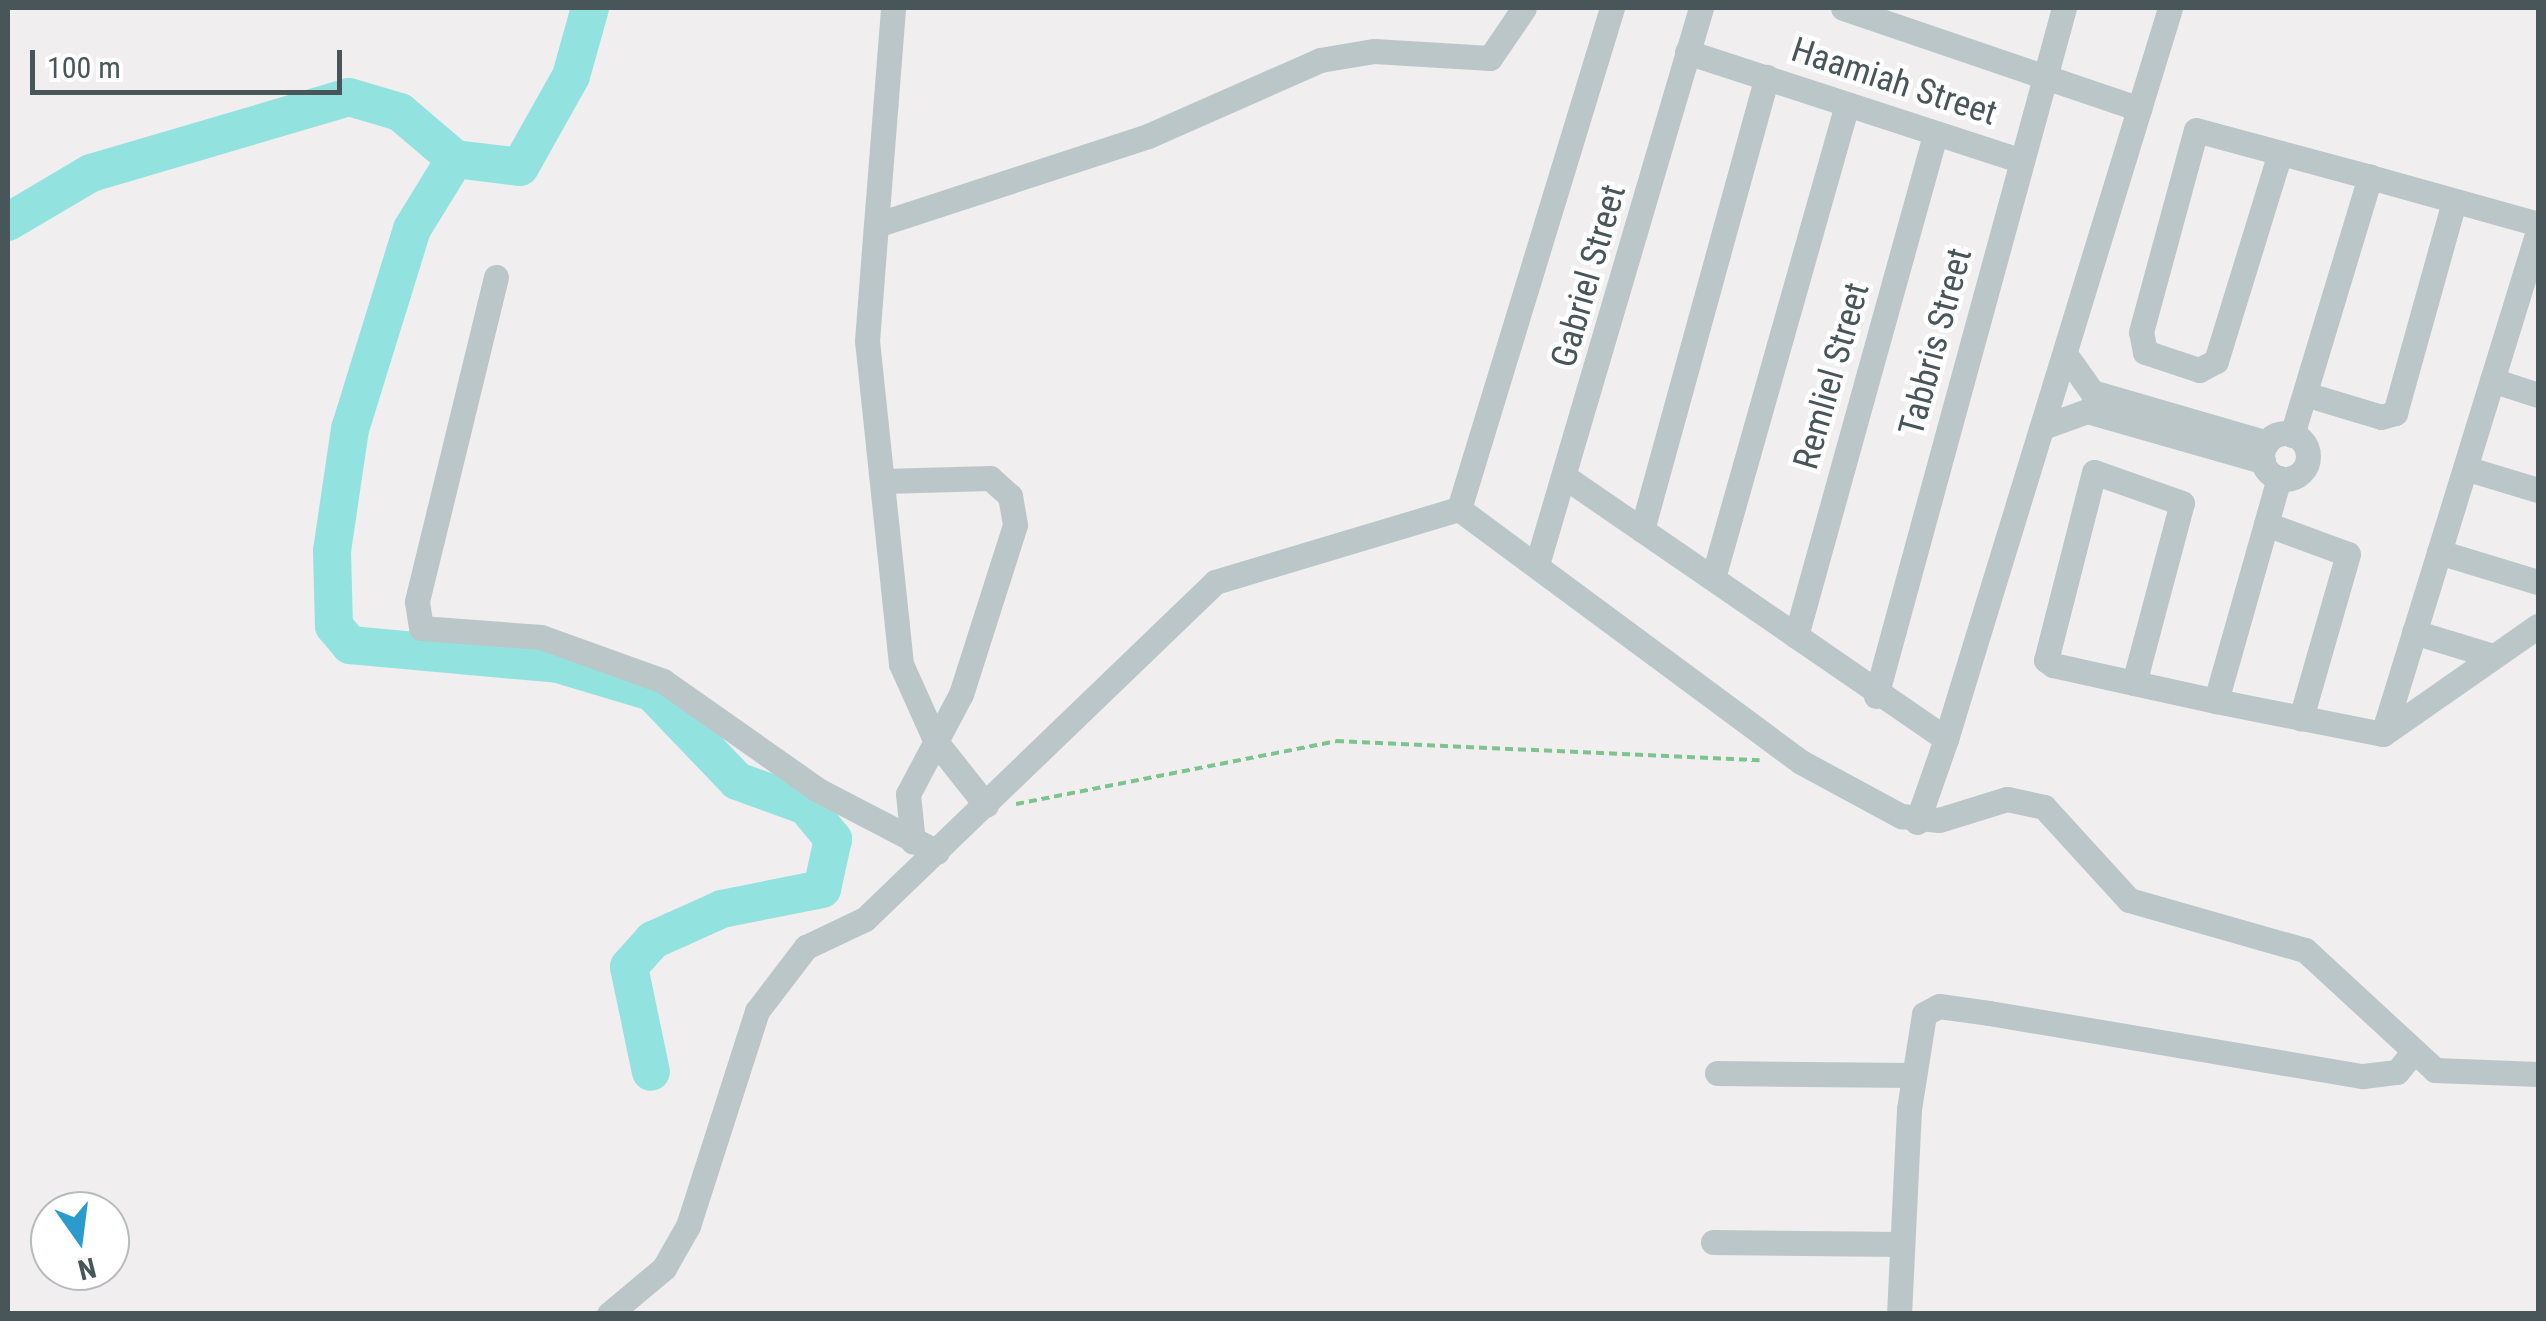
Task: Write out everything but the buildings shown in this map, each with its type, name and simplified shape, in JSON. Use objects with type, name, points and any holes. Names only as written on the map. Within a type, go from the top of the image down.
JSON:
[{"type":"street","points":[[893,8],[867,341],[901,664],[936,742],[986,805]]},
{"type":"street","points":[[876,225],[1148,136],[1320,60],[1374,51],[1490,58],[1524,8]]},
{"type":"street","points":[[1460,509],[1612,8]]},
{"type":"street","name":"Gabriel Street","points":[[1538,560],[1568,479],[1701,8]]},
{"type":"street","points":[[1843,8],[2139,108]]},
{"type":"street","name":"Tabbris Street","points":[[1876,696],[2064,8]]},
{"type":"street","points":[[1917,822],[1946,739],[2170,8]]},
{"type":"street","name":"Haamiah Street","points":[[1687,52],[2022,161]]},
{"type":"street","points":[[1642,530],[1767,77]]},
{"type":"street","points":[[1714,578],[1846,105]]},
{"type":"street","points":[[2280,153],[2216,361],[2200,370],[2145,352],[2140,332],[2196,130],[2370,177],[2538,227],[2527,306],[2492,380],[2382,734]]},
{"type":"street","name":"Remliel Street","points":[[1796,636],[1936,135]]},
{"type":"street","points":[[2216,701],[2266,524],[2275,454],[2305,394],[2370,177]]},
{"type":"street","points":[[2305,394],[2381,417],[2396,413],[2454,201]]},
{"type":"street","points":[[496,278],[417,602],[421,628],[541,637],[663,682],[818,790],[925,847]]},
{"type":"street","points":[[2064,354],[2089,402]]},
{"type":"street","points":[[2492,380],[2538,396]]},
{"type":"street","points":[[2042,427],[2089,402],[2275,454]]},
{"type":"street","points":[[2465,468],[2538,490]]},
{"type":"street","points":[[2134,683],[2182,503],[2094,472],[2044,650],[2053,665],[2134,683],[2216,701],[2382,734],[2538,626]]},
{"type":"street","points":[[884,481],[990,478],[1010,496],[1016,525],[1005,564],[936,742],[908,794],[925,847]]},
{"type":"street","points":[[1568,479],[1714,578],[1876,696],[1946,739]]},
{"type":"street","points":[[609,1314],[664,1268],[688,1226],[770,986],[806,947],[865,919],[925,847],[986,805],[1215,582],[1460,509],[1538,560],[1801,762],[1917,822],[2007,799],[2044,807],[2128,900],[2305,950],[2411,1056],[2436,1070],[2538,1074]]},
{"type":"street","points":[[2266,524],[2348,554],[2301,718]]},
{"type":"street","points":[[2439,552],[2538,582]]},
{"type":"street","points":[[2414,632],[2490,656]]},
{"type":"street","points":[[1899,1314],[1917,1028],[1939,1006],[2363,1076],[2397,1072],[2411,1056]]},
{"type":"street","points":[[1717,1073],[1912,1075]]},
{"type":"street","points":[[1713,1242],[1902,1244]]},
{"type":"path","points":[[986,805],[1046,804],[1336,741],[1746,759]]},
{"type":"waterway","points":[[8,222],[91,173],[349,97],[400,112],[455,159],[520,167],[571,76],[590,8]]},
{"type":"waterway","points":[[455,159],[412,229],[350,429],[332,551],[334,626],[350,645],[558,664],[652,692],[737,781],[806,806],[833,839],[822,889],[722,909],[653,940],[629,967],[651,1072]]}]
